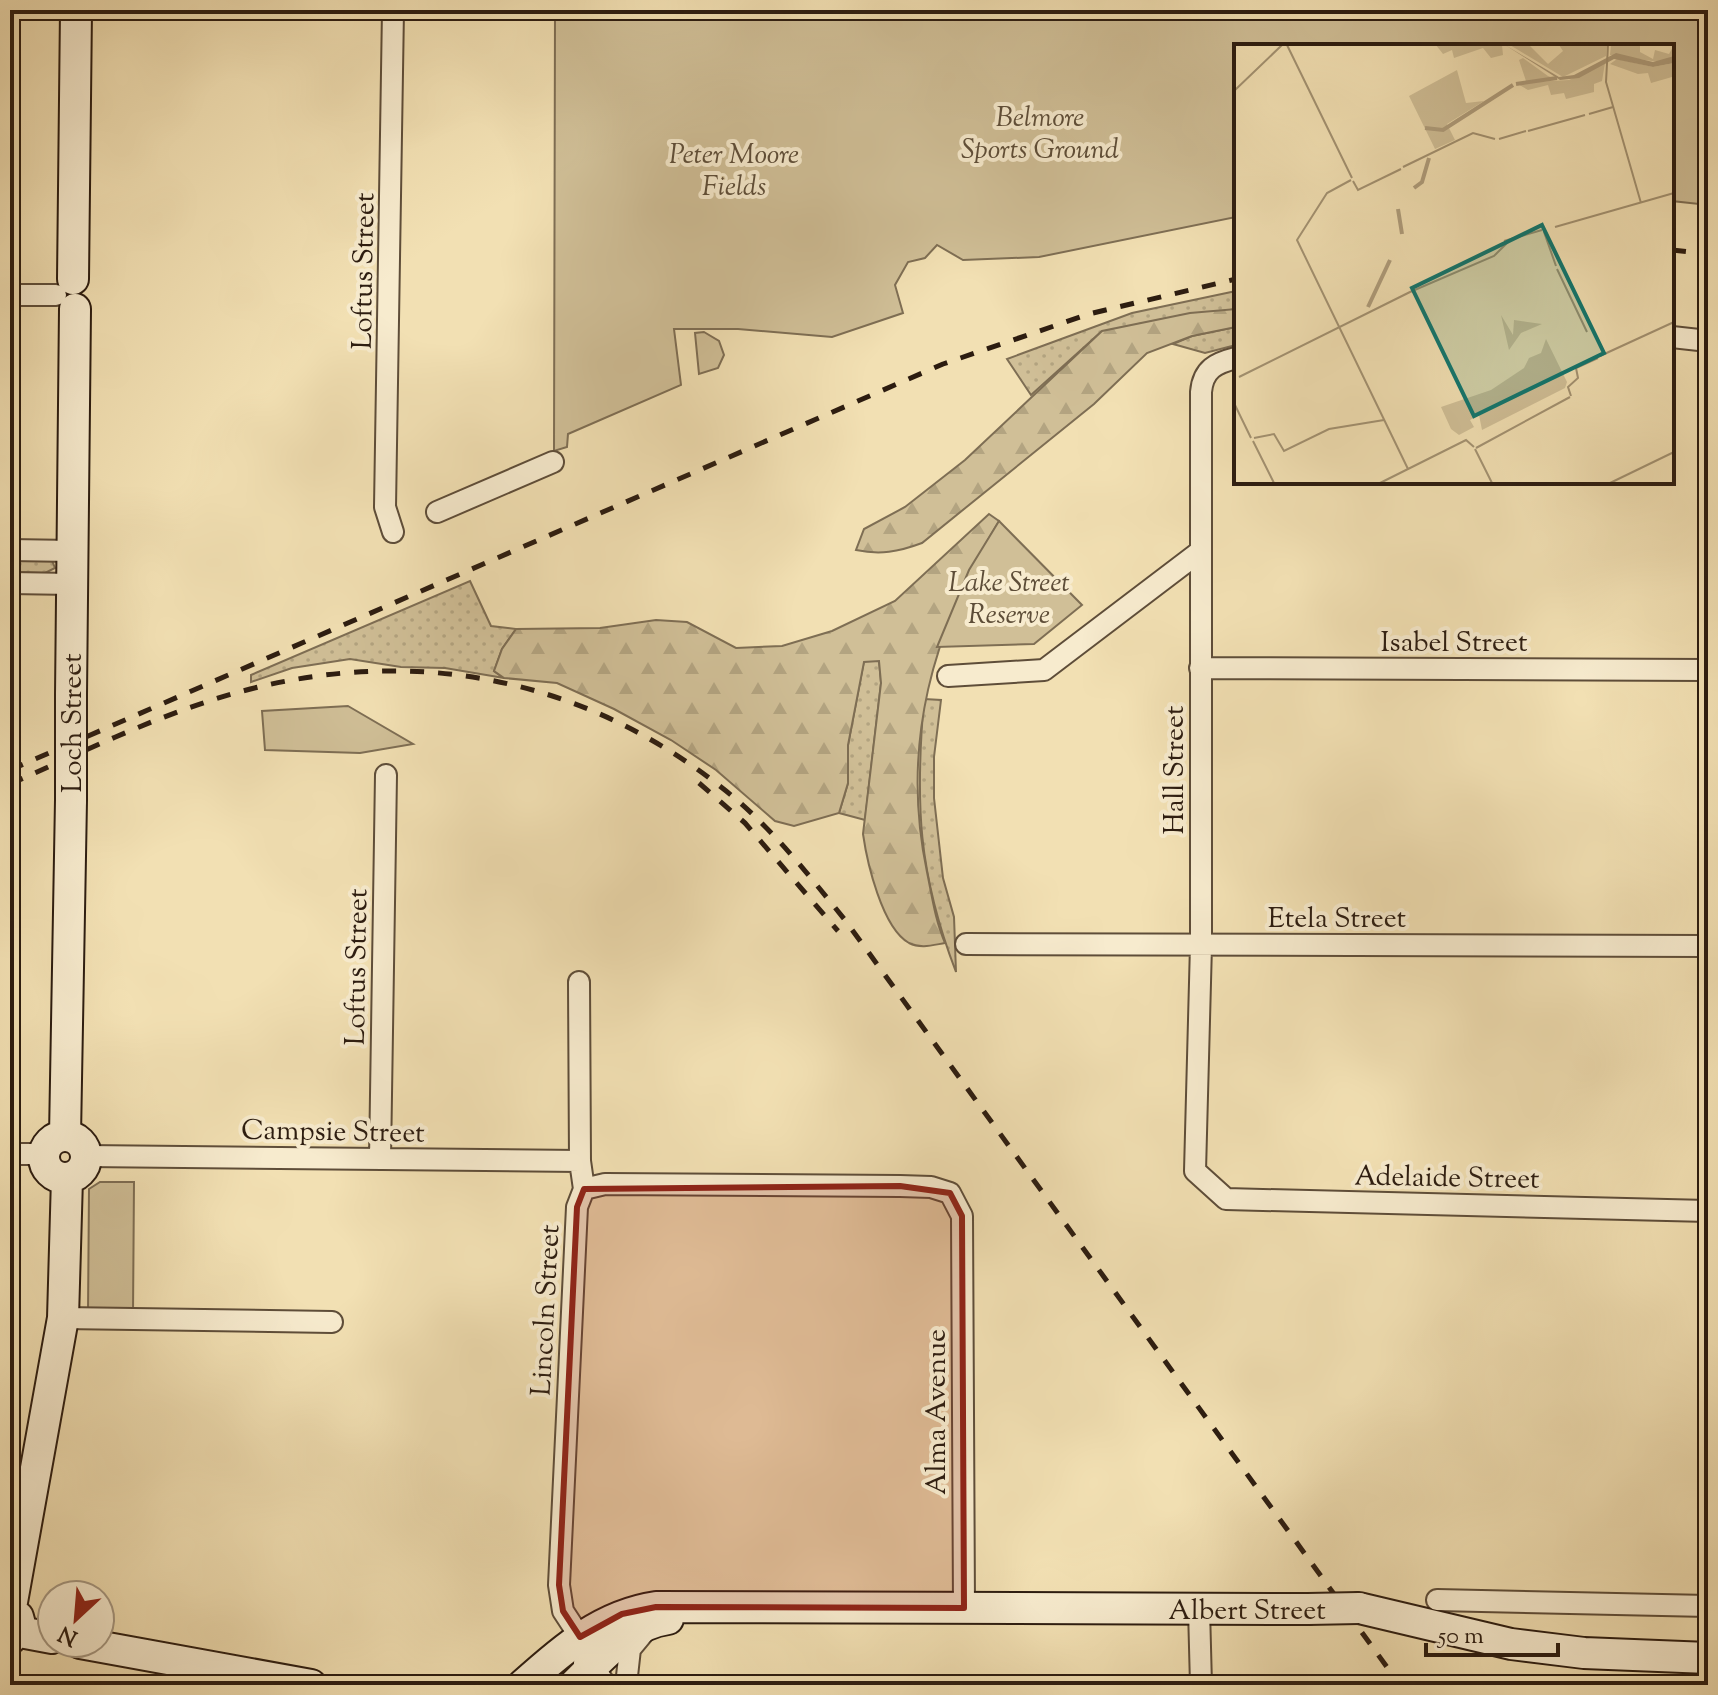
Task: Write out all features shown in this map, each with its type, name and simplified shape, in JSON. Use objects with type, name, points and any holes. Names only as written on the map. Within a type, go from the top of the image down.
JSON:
[{"type":"main road","name":"Loch Street","points":[[13,1624],[63,1318],[71,800],[72,551],[68,294],[76,10]]},
{"type":"main road","name":"Albert Street","points":[[524,1685],[580,1637],[622,1614],[656,1607],[1359,1608],[1511,1644],[1584,1653],[1708,1658]]},
{"type":"main road","name":"Albert Street","points":[[591,1679],[635,1631],[661,1620],[781,1607]]},
{"type":"main road","points":[[13,1624],[36,1632]]},
{"type":"main road","points":[[116,1651],[243,1679],[311,1685]]},
{"type":"street","name":"Loftus Street","points":[[393,10],[385,507],[393,532]]},
{"type":"street","points":[[10,295],[68,294]]},
{"type":"street","points":[[1674,337],[1708,341]]},
{"type":"street","name":"Hall Street","points":[[1195,1171],[1201,945],[1198,553],[1201,392],[1208,370],[1217,363],[1234,359]]},
{"type":"street","points":[[437,512],[553,462]]},
{"type":"street","points":[[10,550],[72,551]]},
{"type":"street","points":[[948,676],[1044,670],[1198,553]]},
{"type":"street","points":[[10,583],[72,584]]},
{"type":"street","name":"Isabel Street","points":[[1200,668],[1708,670]]},
{"type":"street","name":"Loftus Street","points":[[380,1159],[386,775]]},
{"type":"street","name":"Etela Street","points":[[966,944],[1708,946]]},
{"type":"street","name":"Lincoln Street","points":[[579,982],[580,1161],[584,1189],[577,1207],[559,1585],[563,1611],[580,1637]]},
{"type":"street","name":"Campsie Street","points":[[10,1154],[580,1161]]},
{"type":"street","name":"Adelaide Street","points":[[1195,1171],[1226,1199],[1708,1211]]},
{"type":"street","name":"Alma Avenue","points":[[584,1189],[605,1184],[931,1187],[950,1193],[962,1216],[964,1608]]},
{"type":"street","points":[[63,1318],[332,1322]]},
{"type":"street","points":[[1437,1600],[1708,1606]]},
{"type":"street","points":[[1199,1609],[1201,1685]]},
{"type":"street","points":[[626,1685],[630,1649],[644,1631],[661,1620]]},
{"type":"street","points":[[524,1685],[570,1662],[591,1679]]},
{"type":"highlighted area","points":[[900,1186],[950,1193],[962,1216],[964,1608],[656,1607],[622,1614],[580,1637],[563,1611],[559,1585],[577,1207],[584,1189]]},
{"type":"green space","points":[[555,10],[1708,10],[1708,205],[1674,201],[1674,44],[1234,44],[1234,217],[1039,257],[963,260],[937,245],[925,258],[908,262],[895,285],[903,313],[832,337],[738,329],[674,329],[681,385],[568,434],[567,447],[554,451]]},
{"type":"green space","points":[[1234,291],[1234,309],[1101,332],[1031,395],[1007,359],[1132,313]]},
{"type":"green space","points":[[1234,309],[1234,327],[1192,336],[1147,353],[1094,404],[922,543],[889,552],[856,550],[864,529],[905,507],[965,460],[1102,331],[1190,313]]},
{"type":"green space","points":[[1234,327],[1234,346],[1205,353],[1173,344],[1192,336]]},
{"type":"green space","points":[[704,332],[719,341],[724,355],[718,368],[699,374],[695,333]]},
{"type":"green space","points":[[989,514],[999,521],[956,604],[940,646],[928,689],[921,733],[918,778],[920,825],[934,908],[945,943],[918,946],[899,935],[877,893],[868,861],[863,834],[881,683],[879,661],[864,662],[848,745],[848,783],[839,813],[794,826],[775,821],[716,770],[671,740],[614,709],[557,683],[504,678],[494,671],[502,649],[516,629],[600,628],[656,620],[687,622],[736,648],[782,646],[832,631],[895,601]]},
{"type":"green space","name":"Lake Street Reserve","points":[[999,521],[1082,605],[1034,644],[937,647],[969,570]]},
{"type":"green space","points":[[10,557],[51,558],[55,568],[45,573],[10,572]]},
{"type":"green space","points":[[470,581],[491,626],[516,629],[502,649],[494,671],[504,678],[445,668],[401,667],[350,659],[292,668],[251,682],[251,675]]},
{"type":"green space","points":[[864,661],[879,661],[881,683],[865,820],[839,813],[848,783],[848,745]]},
{"type":"green space","points":[[924,699],[941,700],[934,757],[934,798],[943,878],[954,917],[956,972],[934,902],[922,837],[920,772]]},
{"type":"green space","points":[[348,706],[413,744],[360,753],[265,750],[262,711]]},
{"type":"green space","points":[[100,1182],[134,1182],[133,1314],[88,1313],[89,1189]]},
{"type":"railway","points":[[1674,250],[1708,254]]},
{"type":"railway","points":[[10,770],[943,364],[1089,314],[1234,279]]},
{"type":"railway","points":[[10,784],[131,730],[206,702],[274,684],[342,673],[409,671],[475,677],[539,692],[602,715],[663,747],[739,801],[787,850],[845,920],[1400,1685]]},
{"type":"railway","points":[[699,783],[745,823],[838,931]]},
{"type":"park label","name":"Belmore Sports Ground","points":[[1040,132]]},
{"type":"park label","name":"Peter Moore Fields","points":[[734,169]]}]
